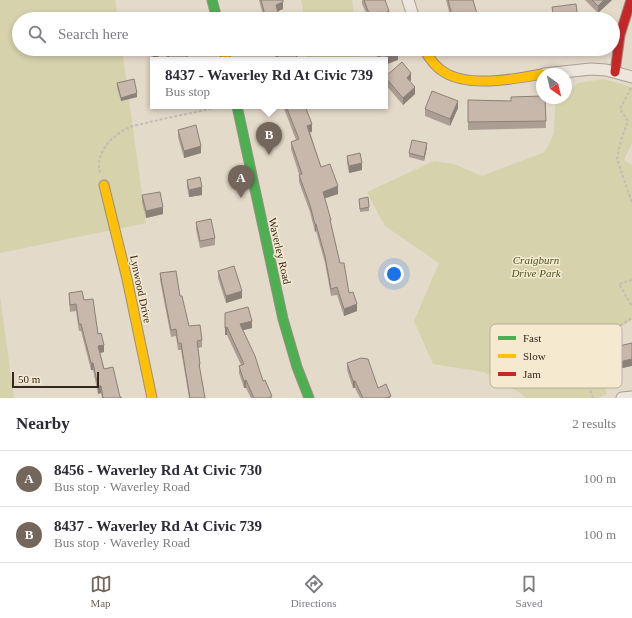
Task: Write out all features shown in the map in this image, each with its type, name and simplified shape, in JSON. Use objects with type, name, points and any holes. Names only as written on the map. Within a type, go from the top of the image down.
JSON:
[{"type":"street","points":[[212,0],[215,12]]},
{"type":"street","points":[[408,0],[412,12]]},
{"type":"street","points":[[620,40],[631,0]]},
{"type":"street","points":[[428,56],[439,69],[454,78],[465,80],[473,81],[536,75]]},
{"type":"street","points":[[615,72],[617,56]]},
{"type":"street","points":[[572,72],[591,70],[615,72],[632,77]]},
{"type":"street","name":"Waverley Road","points":[[238,109],[248,166],[286,330],[294,362],[309,398]]},
{"type":"street","name":"Lynwood Drive","points":[[104,185],[127,279],[152,398]]},
{"type":"street","points":[[622,398],[632,397]]},
{"type":"path","points":[[632,88],[627,94],[620,108],[628,121],[621,140],[617,159],[632,202]]},
{"type":"path","points":[[104,185],[99,167],[101,152],[104,147],[127,129],[208,109]]},
{"type":"path","points":[[632,280],[619,284],[632,306]]},
{"type":"path","points":[[622,324],[632,318]]},
{"type":"path","points":[[589,388],[593,398]]},
{"type":"green space","points":[[0,0],[115,0],[117,12],[12,12],[12,56],[123,56],[146,223],[0,253]]},
{"type":"green space","points":[[301,0],[352,0],[353,12],[303,12]]},
{"type":"green space","points":[[306,56],[360,57],[306,57]]},
{"type":"green space","name":"Craigburn Drive Park","points":[[603,79],[632,87],[632,143],[624,160],[632,165],[632,320],[622,326],[622,324],[490,324],[490,375],[484,372],[433,364],[414,321],[439,263],[385,226],[367,192],[434,161],[454,164],[482,176],[545,152],[554,133],[555,104],[572,104],[572,88],[578,83]]},
{"type":"green space","points":[[0,296],[14,398],[0,398]]},
{"type":"green space","name":"Craigburn Drive Park","points":[[512,388],[605,388],[607,394],[598,398],[525,398],[522,394]]},
{"type":"building","points":[[261,0],[283,0],[283,2],[276,5],[278,12],[264,12]]},
{"type":"building","points":[[364,0],[385,0],[389,11],[387,12],[368,12]]},
{"type":"building","points":[[448,0],[473,0],[476,12],[451,12]]},
{"type":"building","points":[[592,0],[604,0],[598,6]]},
{"type":"building","points":[[576,4],[577,12],[553,12],[552,7]]},
{"type":"building","points":[[168,56],[187,57],[168,57]]},
{"type":"building","points":[[278,56],[297,57],[278,57]]},
{"type":"building","points":[[402,62],[411,73],[407,78],[415,87],[403,98],[388,80],[388,74]]},
{"type":"building","points":[[134,79],[137,93],[121,98],[117,83]]},
{"type":"building","points":[[432,91],[458,101],[450,119],[425,109]]},
{"type":"building","points":[[536,96],[536,104],[545,104],[546,121],[468,122],[468,100],[511,101],[511,97]]},
{"type":"building","points":[[287,109],[306,109],[312,124],[307,126],[321,167],[330,164],[338,186],[323,192],[331,220],[340,263],[344,263],[349,293],[353,292],[357,304],[344,309],[337,287],[331,289],[325,256],[310,205],[299,175],[302,174],[291,142],[299,139]]},
{"type":"building","points":[[196,125],[201,146],[184,151],[178,130]]},
{"type":"building","points":[[412,140],[427,143],[424,157],[409,153]]},
{"type":"building","points":[[360,153],[362,163],[349,166],[347,156]]},
{"type":"building","points":[[200,177],[202,187],[189,190],[187,180]]},
{"type":"building","points":[[160,192],[163,207],[146,211],[142,195]]},
{"type":"building","points":[[368,197],[369,207],[360,209],[359,199]]},
{"type":"building","points":[[211,219],[215,238],[200,241],[196,222]]},
{"type":"building","points":[[234,266],[242,291],[226,296],[218,271]]},
{"type":"building","points":[[176,271],[180,296],[182,296],[189,326],[200,325],[202,340],[197,341],[199,364],[205,398],[190,398],[181,343],[178,343],[176,329],[171,330],[160,273]]},
{"type":"building","points":[[82,291],[84,300],[93,299],[98,334],[101,333],[104,345],[98,346],[104,369],[113,367],[120,397],[122,398],[103,398],[101,386],[98,386],[93,363],[91,363],[81,324],[79,324],[76,304],[70,305],[69,293]]},
{"type":"building","points":[[248,307],[252,321],[240,324],[255,356],[263,381],[265,380],[272,396],[268,398],[254,398],[246,380],[244,381],[239,366],[244,364],[227,327],[225,328],[225,313]]},
{"type":"building","points":[[632,343],[632,359],[622,361],[622,345]]},
{"type":"building","points":[[361,358],[368,359],[378,388],[386,384],[391,396],[386,398],[363,398],[355,381],[353,381],[347,363]]},
{"type":"traffic: fast","points":[[212,0],[215,12]]},
{"type":"traffic: fast","points":[[238,109],[283,319],[297,367],[309,398]]},
{"type":"traffic: slow","points":[[428,56],[432,62],[444,72],[454,77],[466,80],[492,81],[536,75]]},
{"type":"traffic: slow","points":[[104,185],[127,279],[152,398]]},
{"type":"traffic: jam","points":[[620,35],[631,0]]},
{"type":"traffic: jam","points":[[615,72],[617,56]]},
{"type":"place","name":"8437 - Waverley Rd At Civic 739","points":[[269,155]]},
{"type":"place","name":"8456 - Waverley Rd At Civic 730","points":[[241,198]]}]
